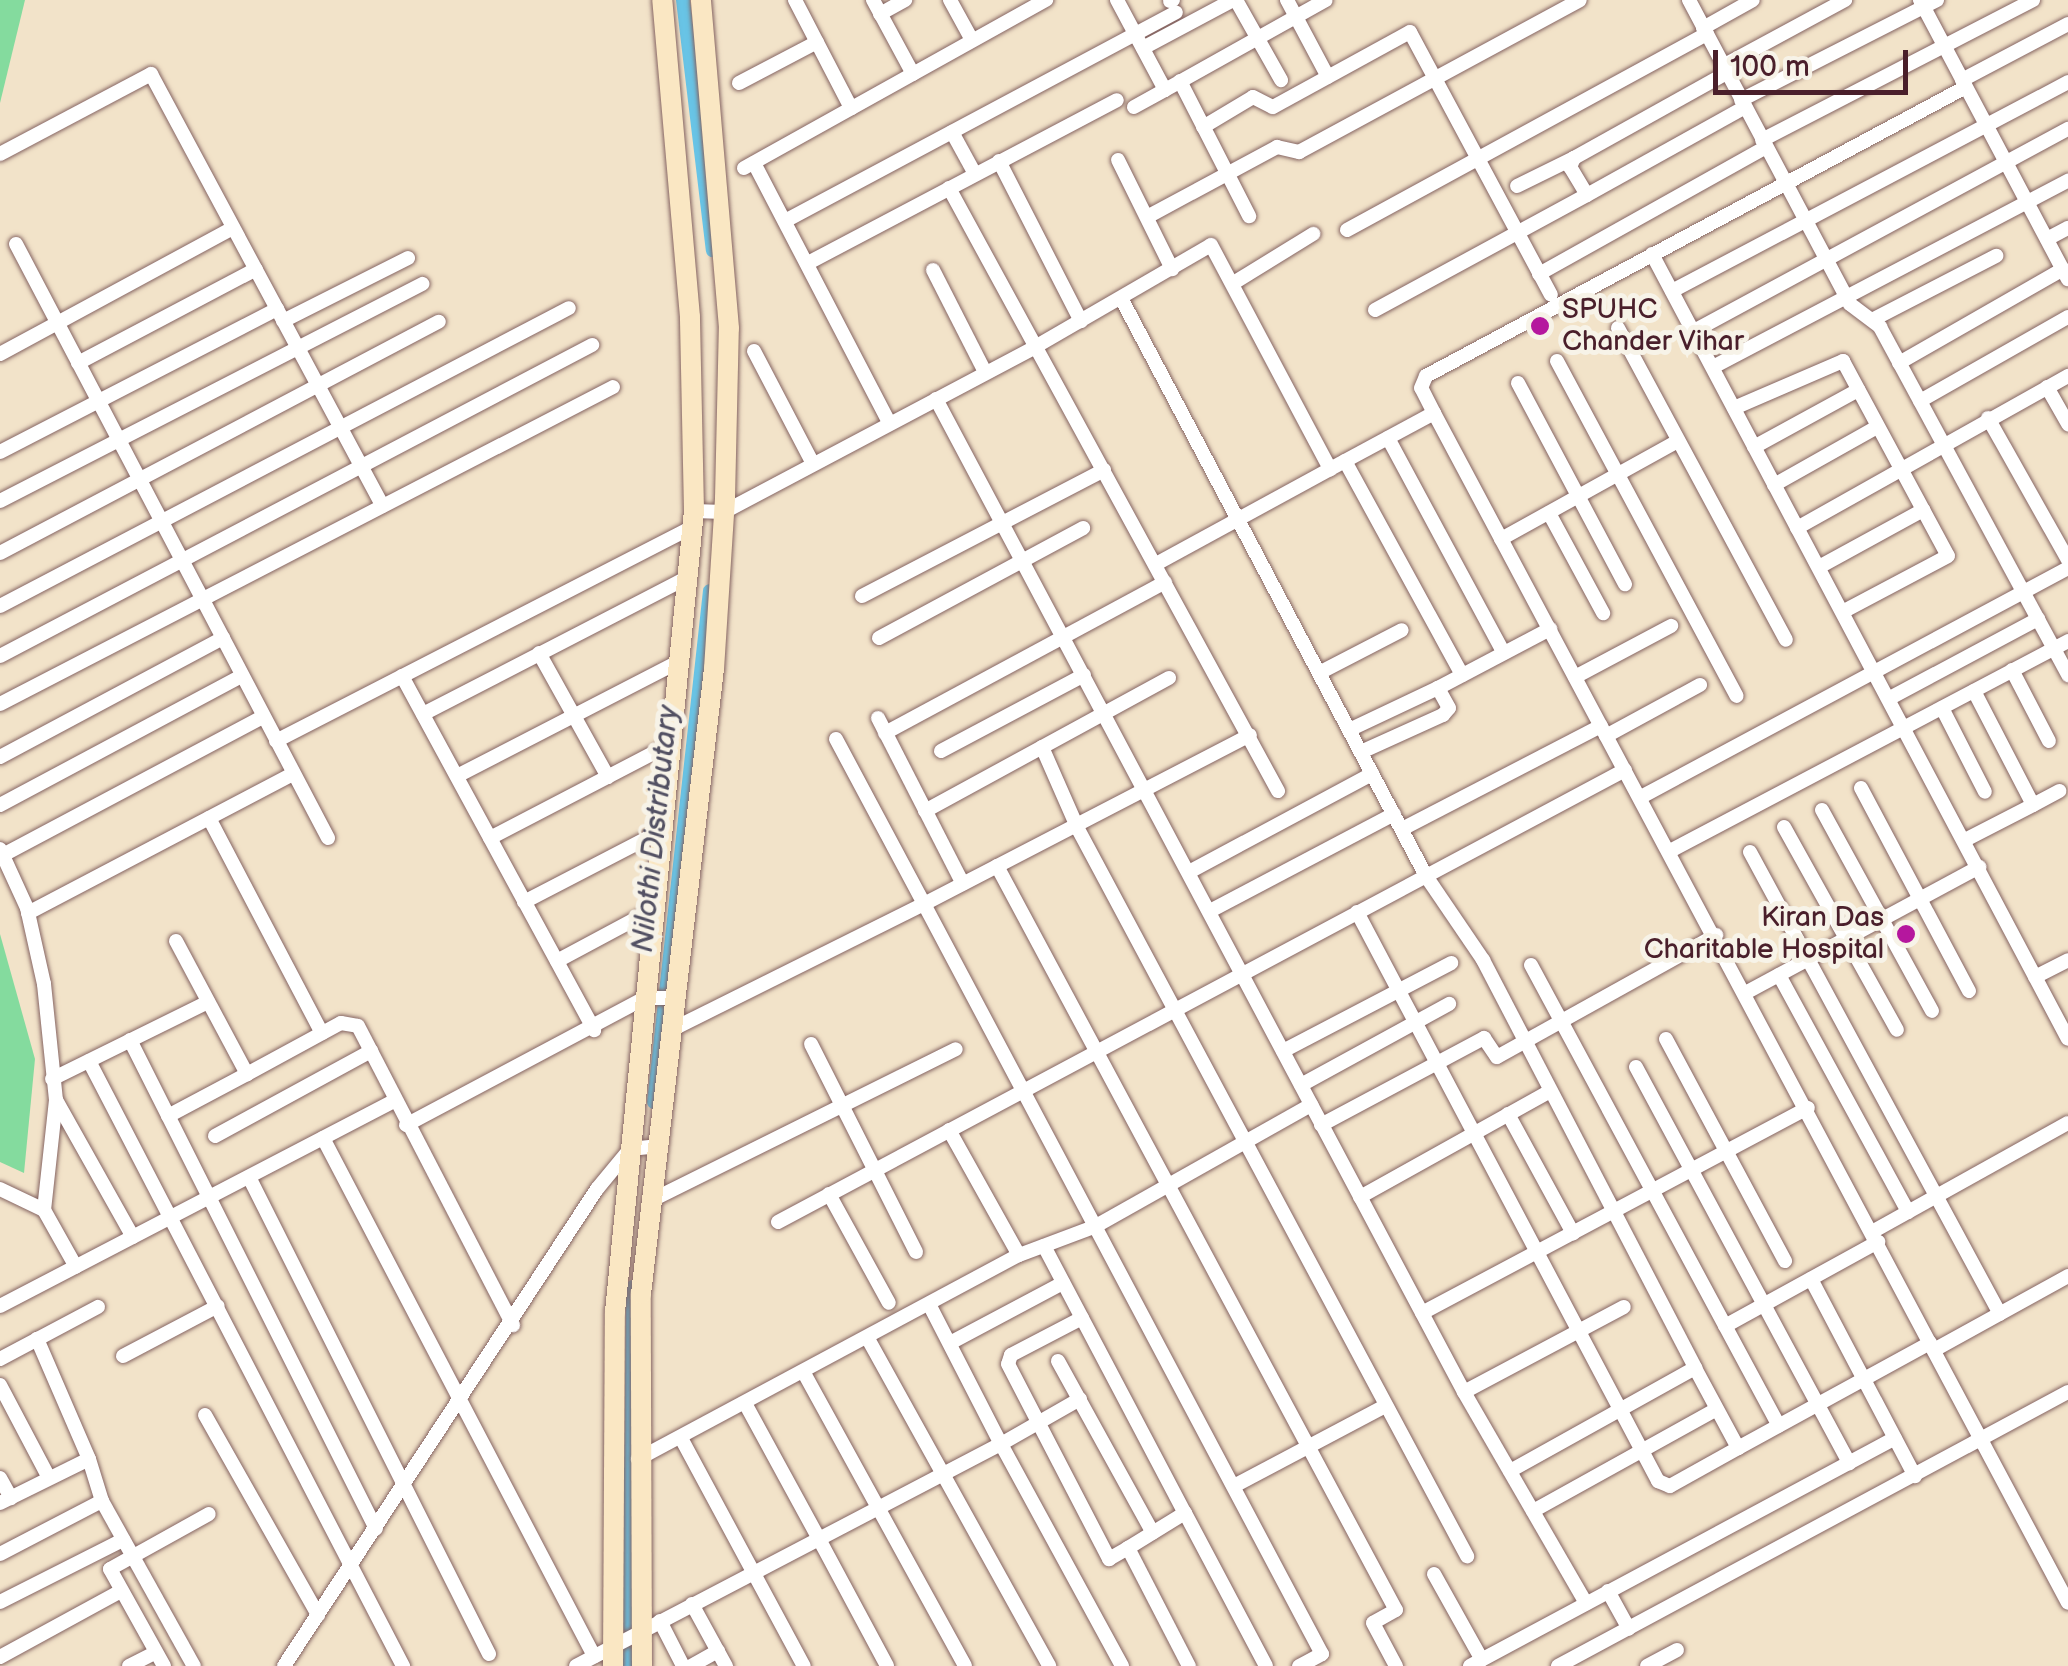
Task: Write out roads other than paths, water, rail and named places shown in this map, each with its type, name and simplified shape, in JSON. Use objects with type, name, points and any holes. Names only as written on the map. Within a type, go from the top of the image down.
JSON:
[{"type":"street","points":[[620,1646],[638,1459],[641,1294],[652,1200],[645,1147],[662,996],[714,669],[706,515],[662,0]]},
{"type":"street","points":[[620,1646],[615,1312],[645,1147],[673,1029],[662,996],[652,910],[676,663],[688,577],[706,515],[729,328],[701,0]]},
{"type":"street","points":[[795,0],[852,108]]},
{"type":"street","points":[[905,0],[876,7],[913,74]]},
{"type":"street","points":[[950,0],[972,40]]},
{"type":"street","points":[[1117,0],[1165,90]]},
{"type":"street","points":[[1143,48],[1234,0],[1281,80]]},
{"type":"street","points":[[1287,0],[1328,78]]},
{"type":"street","points":[[1134,107],[1326,0]]},
{"type":"street","points":[[1147,217],[1278,147],[1299,152],[1580,0]]},
{"type":"street","points":[[1688,0],[1846,297],[1872,320],[1900,363],[2068,675]]},
{"type":"street","points":[[1347,230],[1705,31],[1752,0]]},
{"type":"street","points":[[1517,186],[1574,158],[1845,0]]},
{"type":"street","points":[[1539,274],[1764,143],[2033,0]]},
{"type":"street","points":[[889,422],[786,221],[749,166],[1039,2]]},
{"type":"street","points":[[1376,310],[1927,2],[1945,47],[2065,274],[1900,363]]},
{"type":"street","points":[[786,221],[1135,34],[1172,3],[1184,26]]},
{"type":"street","points":[[2068,24],[1784,184],[1426,376],[1421,388],[1748,992],[2068,1604]]},
{"type":"street","points":[[1203,127],[1253,97],[1273,107],[1410,32],[1551,295]]},
{"type":"street","points":[[740,83],[817,42]]},
{"type":"street","points":[[0,154],[151,74],[383,506]]},
{"type":"street","points":[[1180,82],[1249,216]]},
{"type":"street","points":[[1672,291],[2068,82]]},
{"type":"street","points":[[808,263],[1117,100]]},
{"type":"street","points":[[1694,332],[2068,129]]},
{"type":"street","points":[[952,132],[975,174]]},
{"type":"street","points":[[1574,158],[1570,167],[1587,195]]},
{"type":"street","points":[[1118,160],[1172,269]]},
{"type":"street","points":[[999,161],[1081,321]]},
{"type":"street","points":[[1713,368],[2068,181]]},
{"type":"street","points":[[949,188],[1278,790]]},
{"type":"street","points":[[0,354],[233,228]]},
{"type":"street","points":[[2046,239],[2068,228]]},
{"type":"street","points":[[1235,282],[1313,234]]},
{"type":"street","points":[[16,244],[328,838]]},
{"type":"street","points":[[276,740],[706,515],[813,464],[984,370],[1036,347],[1215,245],[1330,469]]},
{"type":"street","points":[[1652,254],[1906,726],[2068,1039]]},
{"type":"street","points":[[1872,320],[1996,256]]},
{"type":"street","points":[[0,452],[98,401],[408,258]]},
{"type":"street","points":[[78,363],[256,269]]},
{"type":"street","points":[[934,270],[984,370]]},
{"type":"street","points":[[0,501],[422,284]]},
{"type":"street","points":[[1121,298],[1426,876],[1482,960],[1738,1448]]},
{"type":"street","points":[[0,606],[569,308]]},
{"type":"street","points":[[1920,401],[2068,317]]},
{"type":"street","points":[[0,553],[439,322]]},
{"type":"street","points":[[1618,328],[1786,640]]},
{"type":"street","points":[[0,656],[592,345]]},
{"type":"street","points":[[754,351],[813,464]]},
{"type":"street","points":[[1734,408],[1839,358],[1948,556],[1844,612]]},
{"type":"street","points":[[1556,361],[1737,696]]},
{"type":"street","points":[[1797,528],[1943,442],[2068,376]]},
{"type":"street","points":[[1518,382],[1624,584]]},
{"type":"street","points":[[0,704],[613,387]]},
{"type":"street","points":[[2048,387],[2068,424]]},
{"type":"street","points":[[1754,447],[1858,390]]},
{"type":"street","points":[[936,399],[1464,1392],[1586,1602]]},
{"type":"street","points":[[1156,564],[1434,413]]},
{"type":"street","points":[[1641,797],[2025,592],[2068,564],[1988,418]]},
{"type":"street","points":[[1774,485],[1878,427]]},
{"type":"street","points":[[1388,438],[1504,653]]},
{"type":"street","points":[[1502,539],[1678,441]]},
{"type":"street","points":[[1345,461],[1462,675]]},
{"type":"street","points":[[862,596],[1104,470]]},
{"type":"street","points":[[1820,567],[1922,510]]},
{"type":"street","points":[[1550,513],[1604,613]]},
{"type":"street","points":[[880,638],[1083,528]]},
{"type":"street","points":[[423,714],[688,577]]},
{"type":"street","points":[[886,732],[1166,582]]},
{"type":"street","points":[[1890,698],[2038,618]]},
{"type":"street","points":[[1575,677],[1671,626]]},
{"type":"street","points":[[1349,730],[1550,629]]},
{"type":"street","points":[[1319,673],[1402,630]]},
{"type":"street","points":[[0,757],[222,638]]},
{"type":"street","points":[[1670,851],[2068,641]]},
{"type":"street","points":[[539,653],[608,777]]},
{"type":"street","points":[[457,776],[676,663]]},
{"type":"street","points":[[2012,670],[2049,742]]},
{"type":"street","points":[[941,750],[1084,675]]},
{"type":"street","points":[[0,805],[242,676]]},
{"type":"street","points":[[402,676],[594,1030]]},
{"type":"street","points":[[926,810],[1169,678]]},
{"type":"street","points":[[1402,829],[1700,685]]},
{"type":"street","points":[[1361,752],[1443,715],[1449,708],[1438,688]]},
{"type":"street","points":[[1974,691],[2033,805]]},
{"type":"street","points":[[1942,708],[1985,792]]},
{"type":"street","points":[[44,1210],[56,1100],[44,984],[28,913],[1,852],[264,716]]},
{"type":"street","points":[[878,718],[964,884]]},
{"type":"street","points":[[673,1029],[1078,829],[1250,735]]},
{"type":"street","points":[[836,739],[1019,1094],[1096,1226],[1322,1654],[1299,1666]]},
{"type":"street","points":[[490,838],[669,745]]},
{"type":"street","points":[[1042,747],[1078,829],[1178,1005],[1246,1142],[1466,1556]]},
{"type":"street","points":[[778,1222],[1019,1094],[1094,1049],[1625,770]]},
{"type":"street","points":[[28,913],[294,774]]},
{"type":"street","points":[[1189,872],[1372,774]]},
{"type":"street","points":[[1861,788],[1968,992]]},
{"type":"street","points":[[1966,840],[2058,791]]},
{"type":"street","points":[[1822,810],[1932,1012]]},
{"type":"street","points":[[1210,911],[1394,814]]},
{"type":"street","points":[[209,818],[322,1033]]},
{"type":"street","points":[[1784,828],[1897,1030]]},
{"type":"street","points":[[524,902],[659,832]]},
{"type":"street","points":[[1750,852],[2000,1314]]},
{"type":"street","points":[[997,866],[1094,1049],[1171,1182],[1396,1610],[1373,1623],[1396,1666]]},
{"type":"street","points":[[1748,992],[1980,868]]},
{"type":"street","points":[[557,962],[652,910]]},
{"type":"street","points":[[1356,912],[1664,1487],[1865,1378],[2000,1314],[2068,1276]]},
{"type":"street","points":[[1322,1125],[1484,1038],[1497,1058],[1716,935]]},
{"type":"street","points":[[176,941],[247,1074]]},
{"type":"street","points":[[2035,977],[2068,960]]},
{"type":"street","points":[[1283,1051],[1452,963]]},
{"type":"street","points":[[1532,965],[1778,1426]]},
{"type":"street","points":[[1779,975],[1908,1212]]},
{"type":"street","points":[[406,1125],[662,996]]},
{"type":"street","points":[[52,1079],[208,1002]]},
{"type":"street","points":[[1301,1085],[1449,1004]]},
{"type":"street","points":[[168,1116],[350,1020],[371,1050],[393,1101],[512,1325]]},
{"type":"street","points":[[1666,1039],[1785,1262]]},
{"type":"street","points":[[130,1040],[376,1529]]},
{"type":"street","points":[[811,1044],[916,1252]]},
{"type":"street","points":[[216,1136],[371,1050]]},
{"type":"street","points":[[652,1200],[956,1050]]},
{"type":"street","points":[[89,1060],[403,1666]]},
{"type":"street","points":[[1636,1067],[1848,1463]]},
{"type":"street","points":[[1360,1196],[1549,1092]]},
{"type":"street","points":[[56,1100],[133,1236]]},
{"type":"street","points":[[0,1306],[393,1101]]},
{"type":"street","points":[[638,1459],[746,1405],[867,1336],[931,1308],[1019,1254],[1096,1226],[1311,1105]]},
{"type":"street","points":[[1422,1313],[1808,1108]]},
{"type":"street","points":[[1508,1114],[1573,1233]]},
{"type":"street","points":[[1725,1326],[1811,1279],[1908,1212],[2068,1123]]},
{"type":"street","points":[[949,1130],[1019,1254]]},
{"type":"street","points":[[323,1138],[463,1399],[620,1646],[642,1666]]},
{"type":"street","points":[[284,1666],[512,1325],[577,1218],[645,1147]]},
{"type":"street","points":[[249,1177],[488,1654]]},
{"type":"street","points":[[0,1189],[44,1210],[76,1267]]},
{"type":"street","points":[[829,1194],[889,1303]]},
{"type":"street","points":[[1044,1246],[1266,1666]]},
{"type":"street","points":[[1811,1279],[1915,1476]]},
{"type":"street","points":[[950,1343],[1063,1283]]},
{"type":"street","points":[[123,1356],[218,1306]]},
{"type":"street","points":[[0,1359],[98,1307]]},
{"type":"street","points":[[1464,1392],[1624,1307]]},
{"type":"street","points":[[931,1308],[1122,1666]]},
{"type":"street","points":[[1082,1318],[1008,1359],[1109,1558],[1185,1514]]},
{"type":"street","points":[[867,1336],[1049,1666]]},
{"type":"street","points":[[37,1339],[89,1459],[102,1501],[194,1666]]},
{"type":"street","points":[[1058,1360],[1153,1533]]},
{"type":"street","points":[[1510,1471],[1695,1368]]},
{"type":"street","points":[[804,1373],[965,1666]]},
{"type":"street","points":[[0,1385],[49,1478]]},
{"type":"street","points":[[1558,1666],[2068,1392]]},
{"type":"street","points":[[576,1666],[1080,1399]]},
{"type":"street","points":[[746,1405],[887,1666]]},
{"type":"street","points":[[1234,1486],[1385,1406]]},
{"type":"street","points":[[1533,1511],[1717,1409]]},
{"type":"street","points":[[204,1415],[318,1614]]},
{"type":"street","points":[[681,1438],[804,1666]]},
{"type":"street","points":[[1434,1574],[1476,1663],[1895,1438]]},
{"type":"street","points":[[0,1478],[5,1500],[89,1459]]},
{"type":"street","points":[[0,1554],[102,1501]]},
{"type":"street","points":[[130,1666],[160,1659],[110,1569],[208,1514]]},
{"type":"street","points":[[0,1602],[123,1540]]},
{"type":"street","points":[[1128,1548],[1189,1666]]},
{"type":"street","points":[[0,1657],[121,1591]]},
{"type":"street","points":[[1608,1591],[1629,1629]]},
{"type":"street","points":[[692,1604],[726,1666]]},
{"type":"street","points":[[660,1621],[687,1666],[718,1650]]},
{"type":"street","points":[[1647,1666],[1677,1650]]},
{"type":"waterway","name":"Nilothi Distributary","points":[[683,0],[713,250]]},
{"type":"waterway","name":"Nilothi Distributary","points":[[654,1102],[710,591]]},
{"type":"waterway","name":"Nilothi Distributary","points":[[629,1666],[633,1287]]},
{"type":"place","name":"SPUHC Chander Vihar","points":[[1540,326]]},
{"type":"place","name":"Kiran Das Charitable Hospital","points":[[1906,934]]}]
